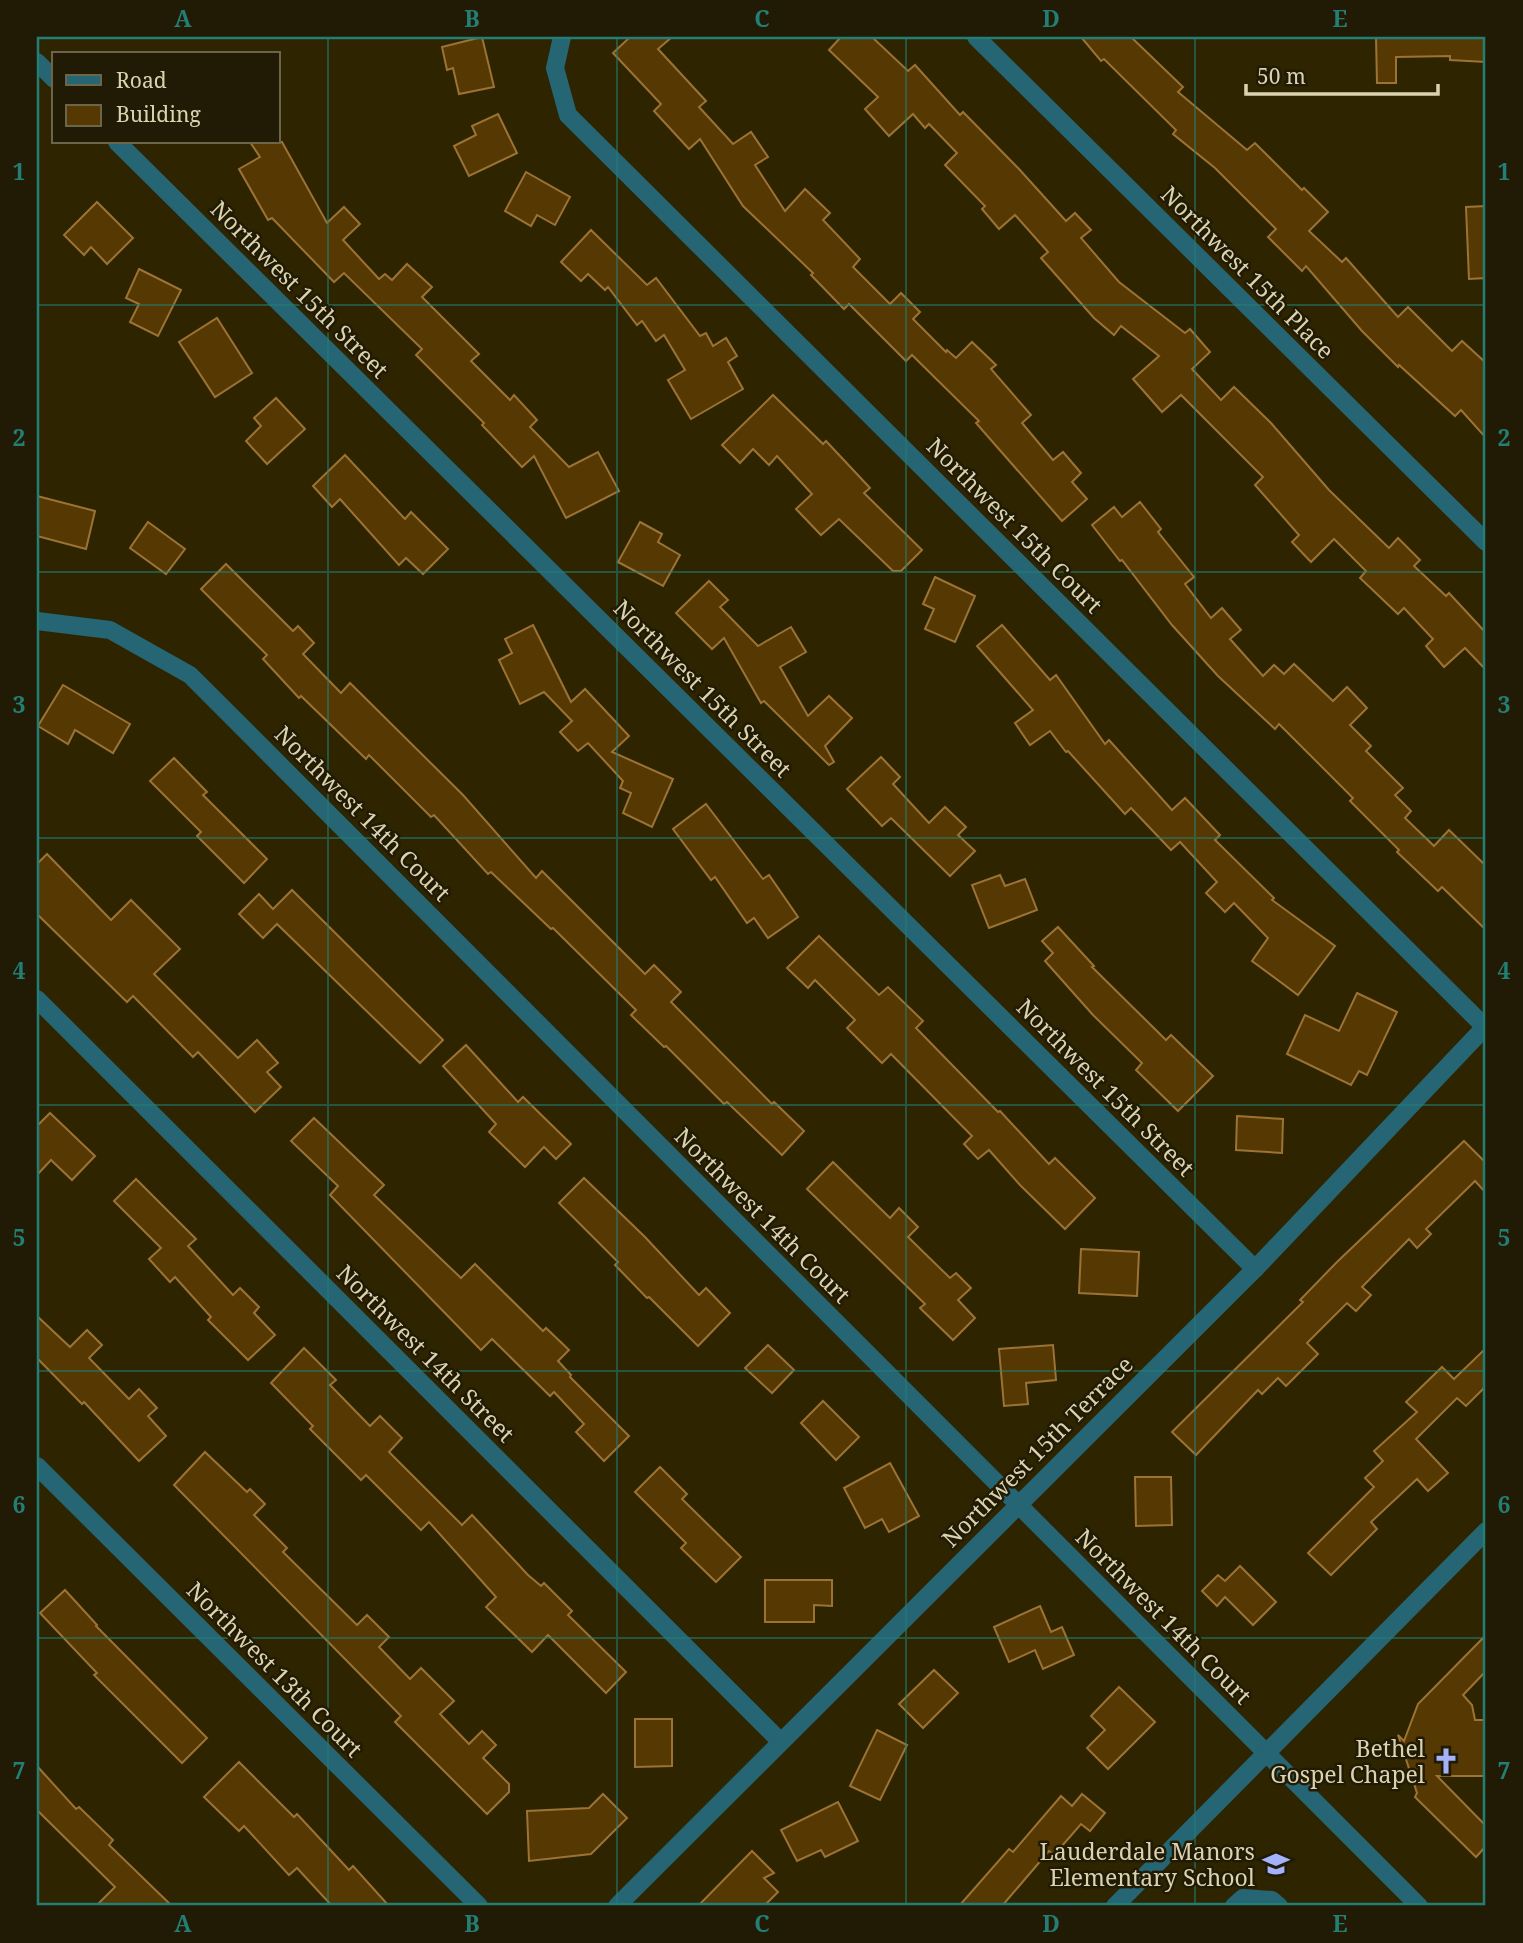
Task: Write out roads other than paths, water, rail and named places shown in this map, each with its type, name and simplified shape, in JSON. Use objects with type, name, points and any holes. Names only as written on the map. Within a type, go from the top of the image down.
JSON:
[{"type":"street","name":"Northwest 15th Court","points":[[562,37],[555,68],[568,115],[1486,1027]]},
{"type":"street","name":"Northwest 15th Place","points":[[976,37],[1486,542]]},
{"type":"street","points":[[37,62],[52,77]]},
{"type":"street","name":"Northwest 15th Street","points":[[119,144],[1255,1269]]},
{"type":"street","name":"Northwest 14th Court","points":[[37,621],[110,631],[190,675],[1419,1906]]},
{"type":"street","name":"Northwest 14th Street","points":[[37,999],[780,1741]]},
{"type":"street","name":"Northwest 15th Terrace","points":[[617,1906],[1255,1269],[1486,1027]]},
{"type":"street","name":"Northwest 13th Court","points":[[37,1466],[479,1906]]},
{"type":"street","points":[[1115,1906],[1486,1531]]},
{"type":"street","points":[[1234,1906],[1243,1898],[1272,1900],[1279,1906]]},
{"type":"place","name":"Bethel Gospel Chapel","points":[[1446,1761]]},
{"type":"place","name":"Lauderdale Manors Elementary School","points":[[1276,1864]]}]
